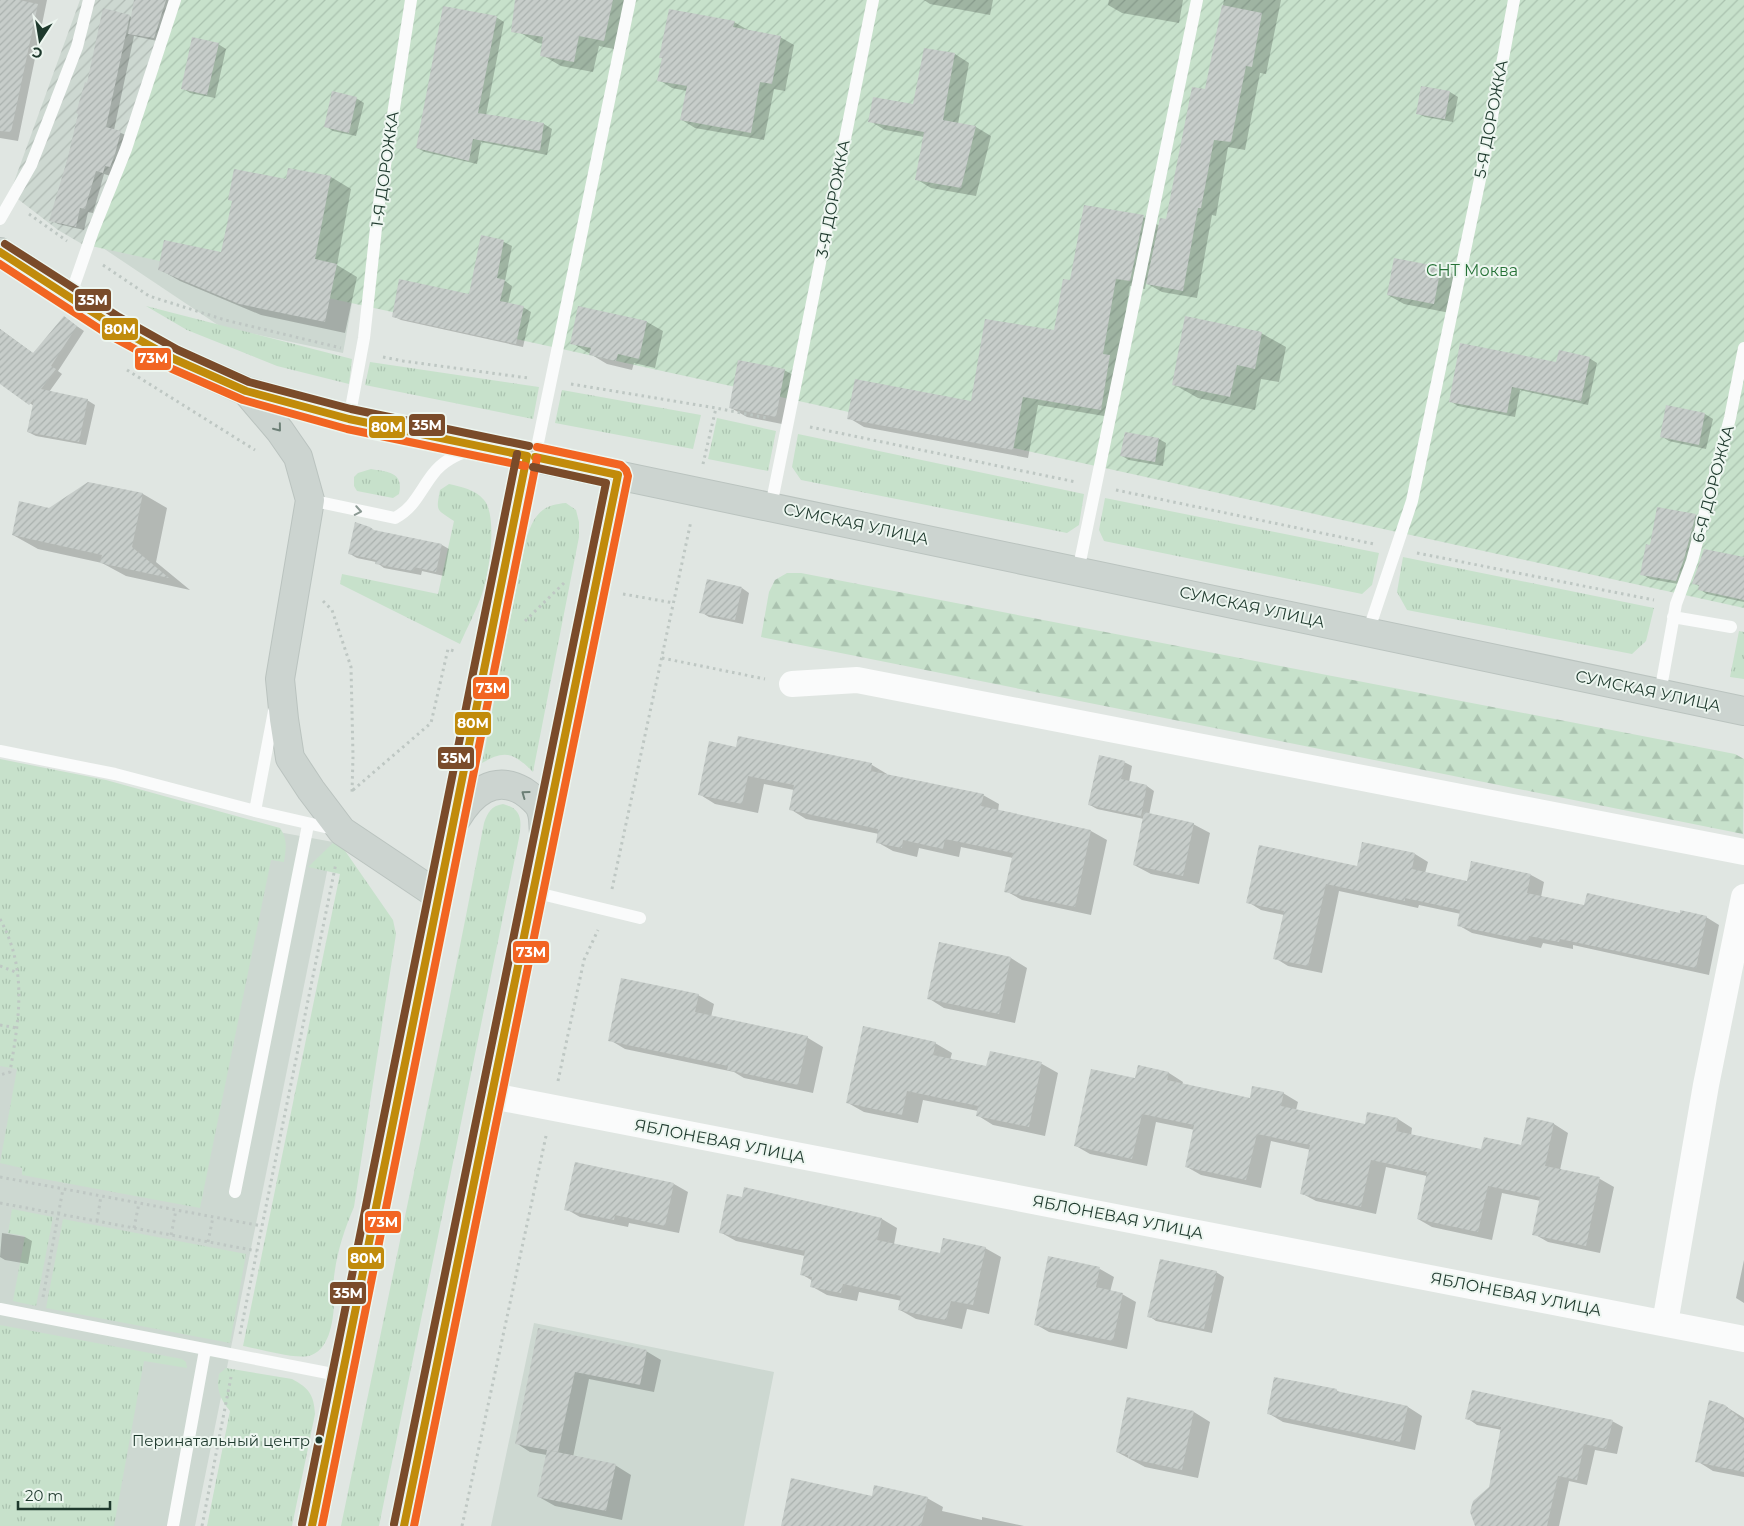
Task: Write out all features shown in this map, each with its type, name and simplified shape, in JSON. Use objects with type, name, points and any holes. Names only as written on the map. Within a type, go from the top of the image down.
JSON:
[{"type":"main road","name":"СУМСКАЯ УЛИЦА","points":[[0,252],[114,326],[174,359],[246,391],[349,419],[1744,711]]},
{"type":"main road","points":[[246,391],[280,431],[298,457],[310,500],[280,679],[290,758],[342,831],[439,896]]},
{"type":"main road","points":[[312,1526],[439,896],[531,456]]},
{"type":"main road","points":[[404,1526],[618,475]]},
{"type":"main road","points":[[454,824],[465,805],[480,790],[500,785],[514,786],[529,795],[541,809],[545,835]]},
{"type":"street","points":[[792,684],[857,680],[1744,852]]},
{"type":"street","points":[[1665,1323],[1706,1085],[1744,897]]},
{"type":"street","name":"ЯБЛОНЕВАЯ УЛИЦА","points":[[492,1096],[1744,1339]]},
{"type":"lane","points":[[0,219],[31,165],[77,47],[89,0]]},
{"type":"lane","points":[[70,297],[93,231],[126,149],[175,0]]},
{"type":"lane","name":"1-Я ДОРОЖКА","points":[[349,419],[362,352],[378,210],[411,0]]},
{"type":"lane","points":[[531,456],[630,0]]},
{"type":"lane","name":"3-Я ДОРОЖКА","points":[[771,506],[873,0]]},
{"type":"lane","points":[[1078,571],[1174,106],[1198,0]]},
{"type":"lane","name":"5-Я ДОРОЖКА","points":[[1368,632],[1412,501],[1514,0]]},
{"type":"lane","name":"6-Я ДОРОЖКА","points":[[1660,693],[1676,604],[1692,562],[1730,418],[1744,348]]},
{"type":"lane","points":[[310,500],[395,518],[408,511],[434,472],[456,455],[482,447]]},
{"type":"lane","points":[[1674,617],[1731,627]]},
{"type":"lane","points":[[255,811],[280,679]]},
{"type":"lane","points":[[0,751],[115,774],[255,811],[342,831]]},
{"type":"lane","points":[[235,1192],[308,824]]},
{"type":"lane","points":[[533,892],[640,918]]},
{"type":"lane","points":[[0,1309],[343,1376]]},
{"type":"lane","points":[[173,1526],[205,1350]]},
{"type":"path","points":[[11,201],[85,254],[149,296],[225,320],[403,361]]},
{"type":"path","points":[[120,365],[258,452]]},
{"type":"path","points":[[462,1526],[584,960],[607,910],[716,408]]},
{"type":"path","points":[[202,1526],[235,1356],[352,790],[352,667],[332,610],[297,575]]},
{"type":"path","points":[[662,658],[792,684]]},
{"type":"path","points":[[0,919],[7,933],[18,974],[19,1016],[10,1072],[0,1075]]},
{"type":"path","points":[[0,966],[18,974]]},
{"type":"path","points":[[0,1024],[17,1028]]},
{"type":"path","points":[[0,1177],[262,1226]]},
{"type":"path","points":[[39,1318],[63,1189]]},
{"type":"path","points":[[97,1222],[101,1196]]},
{"type":"path","points":[[134,1228],[138,1203]]},
{"type":"path","points":[[0,1204],[257,1251]]},
{"type":"path","points":[[171,1235],[176,1210]]},
{"type":"path","points":[[208,1242],[213,1217]]},
{"type":"shaded area","points":[[80,0],[172,0],[120,152],[82,244],[58,230],[10,193]]},
{"type":"shaded area","points":[[380,148],[343,353],[221,327],[103,248]]},
{"type":"shaded area","points":[[0,781],[333,842],[195,1526],[0,1526]]},
{"type":"shaded area","points":[[534,1323],[774,1372],[744,1526],[491,1526]]},
{"type":"green space","name":"СНТ Моква","points":[[172,0],[1744,0],[1744,608],[82,244],[120,152]]},
{"type":"green space","points":[[146,306],[352,359],[349,384],[277,366],[187,330]]},
{"type":"green space","points":[[370,362],[539,387],[533,419],[365,385]]},
{"type":"green space","points":[[562,390],[701,415],[693,449],[555,423]]},
{"type":"green space","points":[[717,418],[776,431],[768,471],[708,459]]},
{"type":"green space","points":[[798,434],[1084,494],[1079,525],[1067,533],[801,480],[792,467]]},
{"type":"green space","points":[[371,469],[389,472],[397,477],[400,487],[399,494],[393,498],[357,491],[354,486],[354,477],[358,473]]},
{"type":"green space","points":[[449,484],[468,489],[480,496],[488,508],[491,519],[491,546],[485,585],[460,644],[340,584],[342,574],[438,594],[454,521],[441,512],[438,502],[440,490]]},
{"type":"green space","points":[[1105,498],[1379,553],[1372,585],[1362,594],[1104,541],[1099,530]]},
{"type":"green space","points":[[566,503],[576,510],[579,522],[579,537],[533,772],[515,757],[509,755],[497,756],[482,763],[526,539],[539,513],[550,506]]},
{"type":"green space","points":[[1403,557],[1654,608],[1646,641],[1632,654],[1407,610],[1397,592]]},
{"type":"green space","points":[[787,573],[801,573],[1735,754],[1744,759],[1743,834],[761,637],[769,592],[775,580]]},
{"type":"green space","points":[[1739,631],[1744,632],[1744,679],[1730,677]]},
{"type":"green space","points":[[0,759],[106,780],[280,828],[283,832],[286,845],[284,862],[271,860],[200,1208],[22,1175],[22,1168],[0,1163],[17,1069],[0,1066]]},
{"type":"green space","points":[[503,804],[514,809],[519,816],[519,838],[379,1526],[341,1526],[432,1087],[484,823],[491,810]]},
{"type":"green space","points":[[334,842],[341,845],[393,920],[396,934],[354,1207],[341,1241],[335,1268],[331,1328],[321,1349],[302,1357],[243,1346],[340,874],[308,867]]},
{"type":"green space","points":[[12,1209],[53,1217],[36,1306],[13,1301],[25,1236],[8,1233]]},
{"type":"green space","points":[[63,1219],[246,1254],[230,1343],[46,1308]]},
{"type":"green space","points":[[0,1325],[182,1359],[186,1362],[187,1368],[144,1361],[114,1526],[0,1526]]},
{"type":"green space","points":[[226,1368],[292,1379],[303,1386],[312,1397],[315,1414],[292,1526],[207,1526],[230,1411],[221,1398],[218,1384],[219,1374]]},
{"type":"building","points":[[0,0],[19,0],[38,4],[11,132],[0,131]]},
{"type":"building","points":[[134,0],[166,0],[154,38],[128,34]]},
{"type":"building","points":[[515,0],[613,0],[604,41],[579,36],[574,62],[540,56],[543,37],[511,32]]},
{"type":"building","points":[[1222,5],[1262,13],[1252,67],[1246,66],[1231,142],[1214,140],[1201,208],[1198,208],[1183,291],[1146,284],[1160,218],[1166,219],[1192,87],[1205,89]]},
{"type":"building","points":[[443,6],[497,16],[478,113],[544,123],[540,151],[473,139],[469,161],[416,148]]},
{"type":"building","points":[[103,8],[130,15],[106,127],[121,131],[110,167],[105,166],[103,173],[96,171],[85,209],[80,208],[76,227],[49,221],[68,157],[78,114],[76,113],[85,82],[87,83]]},
{"type":"building","points":[[669,9],[735,21],[733,27],[781,36],[772,84],[760,82],[751,133],[680,120],[687,86],[657,81],[662,58],[659,58]]},
{"type":"building","points":[[192,37],[219,43],[207,95],[181,89]]},
{"type":"building","points":[[924,48],[955,53],[943,120],[976,126],[961,188],[915,180],[924,132],[868,122],[873,97],[913,104]]},
{"type":"building","points":[[1421,86],[1450,91],[1445,119],[1416,114]]},
{"type":"building","points":[[332,91],[357,97],[349,133],[324,127]]},
{"type":"building","points":[[288,168],[331,176],[315,259],[337,264],[325,322],[239,304],[158,270],[164,240],[221,252],[232,201],[228,200],[234,169],[286,179]]},
{"type":"building","points":[[1084,205],[1144,215],[1130,281],[1116,279],[1103,354],[1110,355],[1101,410],[1023,397],[1013,450],[847,419],[855,379],[971,401],[985,319],[1054,330],[1063,279],[1070,280]]},
{"type":"building","points":[[481,235],[504,240],[497,278],[505,280],[500,301],[524,306],[516,344],[392,317],[399,279],[469,294]]},
{"type":"building","points":[[1394,258],[1441,267],[1434,304],[1387,295]]},
{"type":"building","points":[[578,306],[647,321],[639,359],[618,354],[616,361],[589,355],[591,348],[570,344]]},
{"type":"building","points":[[64,316],[77,326],[51,366],[56,369],[41,389],[88,399],[79,442],[27,432],[34,399],[29,405],[0,384],[0,329],[33,353]]},
{"type":"building","points":[[1185,316],[1262,332],[1255,369],[1237,365],[1230,397],[1172,385]]},
{"type":"building","points":[[1460,343],[1556,362],[1559,350],[1590,357],[1581,401],[1512,387],[1507,413],[1449,402]]},
{"type":"building","points":[[738,360],[785,369],[776,417],[729,408]]},
{"type":"building","points":[[1666,405],[1705,413],[1699,445],[1660,437]]},
{"type":"building","points":[[1125,432],[1159,438],[1155,462],[1120,456]]},
{"type":"building","points":[[88,482],[143,493],[132,547],[169,578],[100,563],[102,555],[12,535],[19,501],[49,508]]},
{"type":"building","points":[[1657,507],[1696,514],[1676,581],[1640,575],[1646,544],[1650,545]]},
{"type":"building","points":[[355,522],[374,530],[442,544],[436,572],[414,567],[413,571],[375,564],[376,560],[348,554]]},
{"type":"building","points":[[1704,549],[1744,557],[1744,600],[1698,590],[1699,585],[1692,584]]},
{"type":"building","points":[[707,579],[742,587],[735,620],[699,613]]},
{"type":"building","points":[[738,736],[872,763],[871,771],[984,794],[981,806],[1091,830],[1075,907],[1004,892],[1013,853],[945,839],[943,849],[903,840],[902,848],[876,843],[878,829],[789,810],[794,785],[748,776],[742,804],[698,795],[709,741],[736,747]]},
{"type":"building","points":[[1099,755],[1125,761],[1121,779],[1147,785],[1141,816],[1088,805]]},
{"type":"building","points":[[1144,812],[1194,823],[1183,876],[1133,865]]},
{"type":"building","points":[[1362,842],[1415,853],[1412,869],[1467,881],[1471,861],[1531,874],[1527,893],[1584,905],[1587,893],[1680,913],[1680,910],[1707,916],[1696,968],[1560,939],[1559,942],[1529,936],[1528,941],[1457,926],[1460,910],[1405,898],[1405,901],[1326,884],[1308,966],[1273,959],[1284,911],[1246,903],[1259,845],[1357,866]]},
{"type":"building","points":[[939,942],[1011,957],[999,1014],[927,999]]},
{"type":"building","points":[[621,978],[699,994],[695,1012],[808,1036],[798,1085],[727,1070],[728,1066],[608,1041]]},
{"type":"building","points":[[863,1026],[936,1042],[933,1055],[986,1066],[990,1051],[1042,1062],[1029,1127],[976,1116],[978,1106],[907,1091],[902,1115],[846,1103]]},
{"type":"building","points":[[1138,1065],[1169,1072],[1167,1080],[1250,1098],[1252,1086],[1284,1092],[1281,1106],[1365,1124],[1367,1112],[1398,1118],[1396,1131],[1481,1149],[1484,1137],[1521,1145],[1527,1117],[1554,1123],[1545,1166],[1600,1177],[1586,1246],[1532,1235],[1540,1197],[1488,1186],[1478,1232],[1417,1219],[1427,1172],[1371,1160],[1361,1207],[1300,1194],[1310,1145],[1257,1134],[1246,1180],[1185,1167],[1194,1125],[1142,1114],[1132,1159],[1074,1146],[1091,1069],[1135,1078]]},
{"type":"building","points":[[575,1162],[674,1183],[665,1226],[615,1215],[614,1220],[564,1210]]},
{"type":"building","points":[[744,1187],[882,1218],[877,1240],[940,1253],[943,1238],[986,1247],[973,1305],[951,1301],[946,1320],[898,1310],[901,1296],[843,1284],[841,1293],[810,1287],[812,1277],[800,1275],[805,1251],[719,1233],[727,1194],[742,1197]]},
{"type":"building","points":[[1048,1256],[1100,1267],[1096,1287],[1123,1293],[1113,1341],[1034,1325]]},
{"type":"building","points":[[1160,1259],[1217,1271],[1204,1329],[1147,1317]]},
{"type":"building","points":[[538,1328],[647,1350],[640,1385],[575,1372],[558,1452],[515,1444]]},
{"type":"building","points":[[1274,1377],[1337,1389],[1336,1391],[1408,1406],[1400,1442],[1267,1414]]},
{"type":"building","points":[[1472,1390],[1613,1420],[1606,1449],[1584,1444],[1577,1480],[1558,1476],[1547,1526],[1475,1526],[1470,1512],[1473,1501],[1489,1487],[1501,1427],[1465,1419]]},
{"type":"building","points":[[1127,1397],[1194,1411],[1182,1470],[1128,1458],[1128,1455],[1116,1452]]},
{"type":"building","points":[[1709,1400],[1725,1405],[1744,1422],[1744,1472],[1695,1462]]},
{"type":"building","points":[[547,1450],[616,1464],[606,1511],[537,1497]]},
{"type":"building","points":[[791,1478],[872,1496],[874,1485],[928,1497],[921,1526],[781,1526]]},
{"type":"transit line","name":"35М","points":[[5,244],[119,317],[178,350],[249,382],[351,409],[529,446]]},
{"type":"transit line","name":"80М","points":[[0,252],[114,326],[174,359],[246,391],[349,419],[527,456]]},
{"type":"transit line","name":"73М","points":[[0,264],[109,335],[170,368],[243,400],[347,429],[525,466]]},
{"type":"transit line","name":"73М","points":[[414,1526],[628,476],[626,470],[621,465],[537,447]]},
{"type":"transit line","name":"35М","points":[[302,1524],[517,454]]},
{"type":"transit line","name":"80М","points":[[312,1526],[527,456]]},
{"type":"transit line","name":"80М","points":[[404,1526],[618,475],[535,457]]},
{"type":"transit line","name":"73М","points":[[322,1526],[537,458]]},
{"type":"transit line","name":"35М","points":[[394,1524],[606,483],[533,467]]},
{"type":"place","name":"Перинатальный центр","points":[[319,1440]]}]
